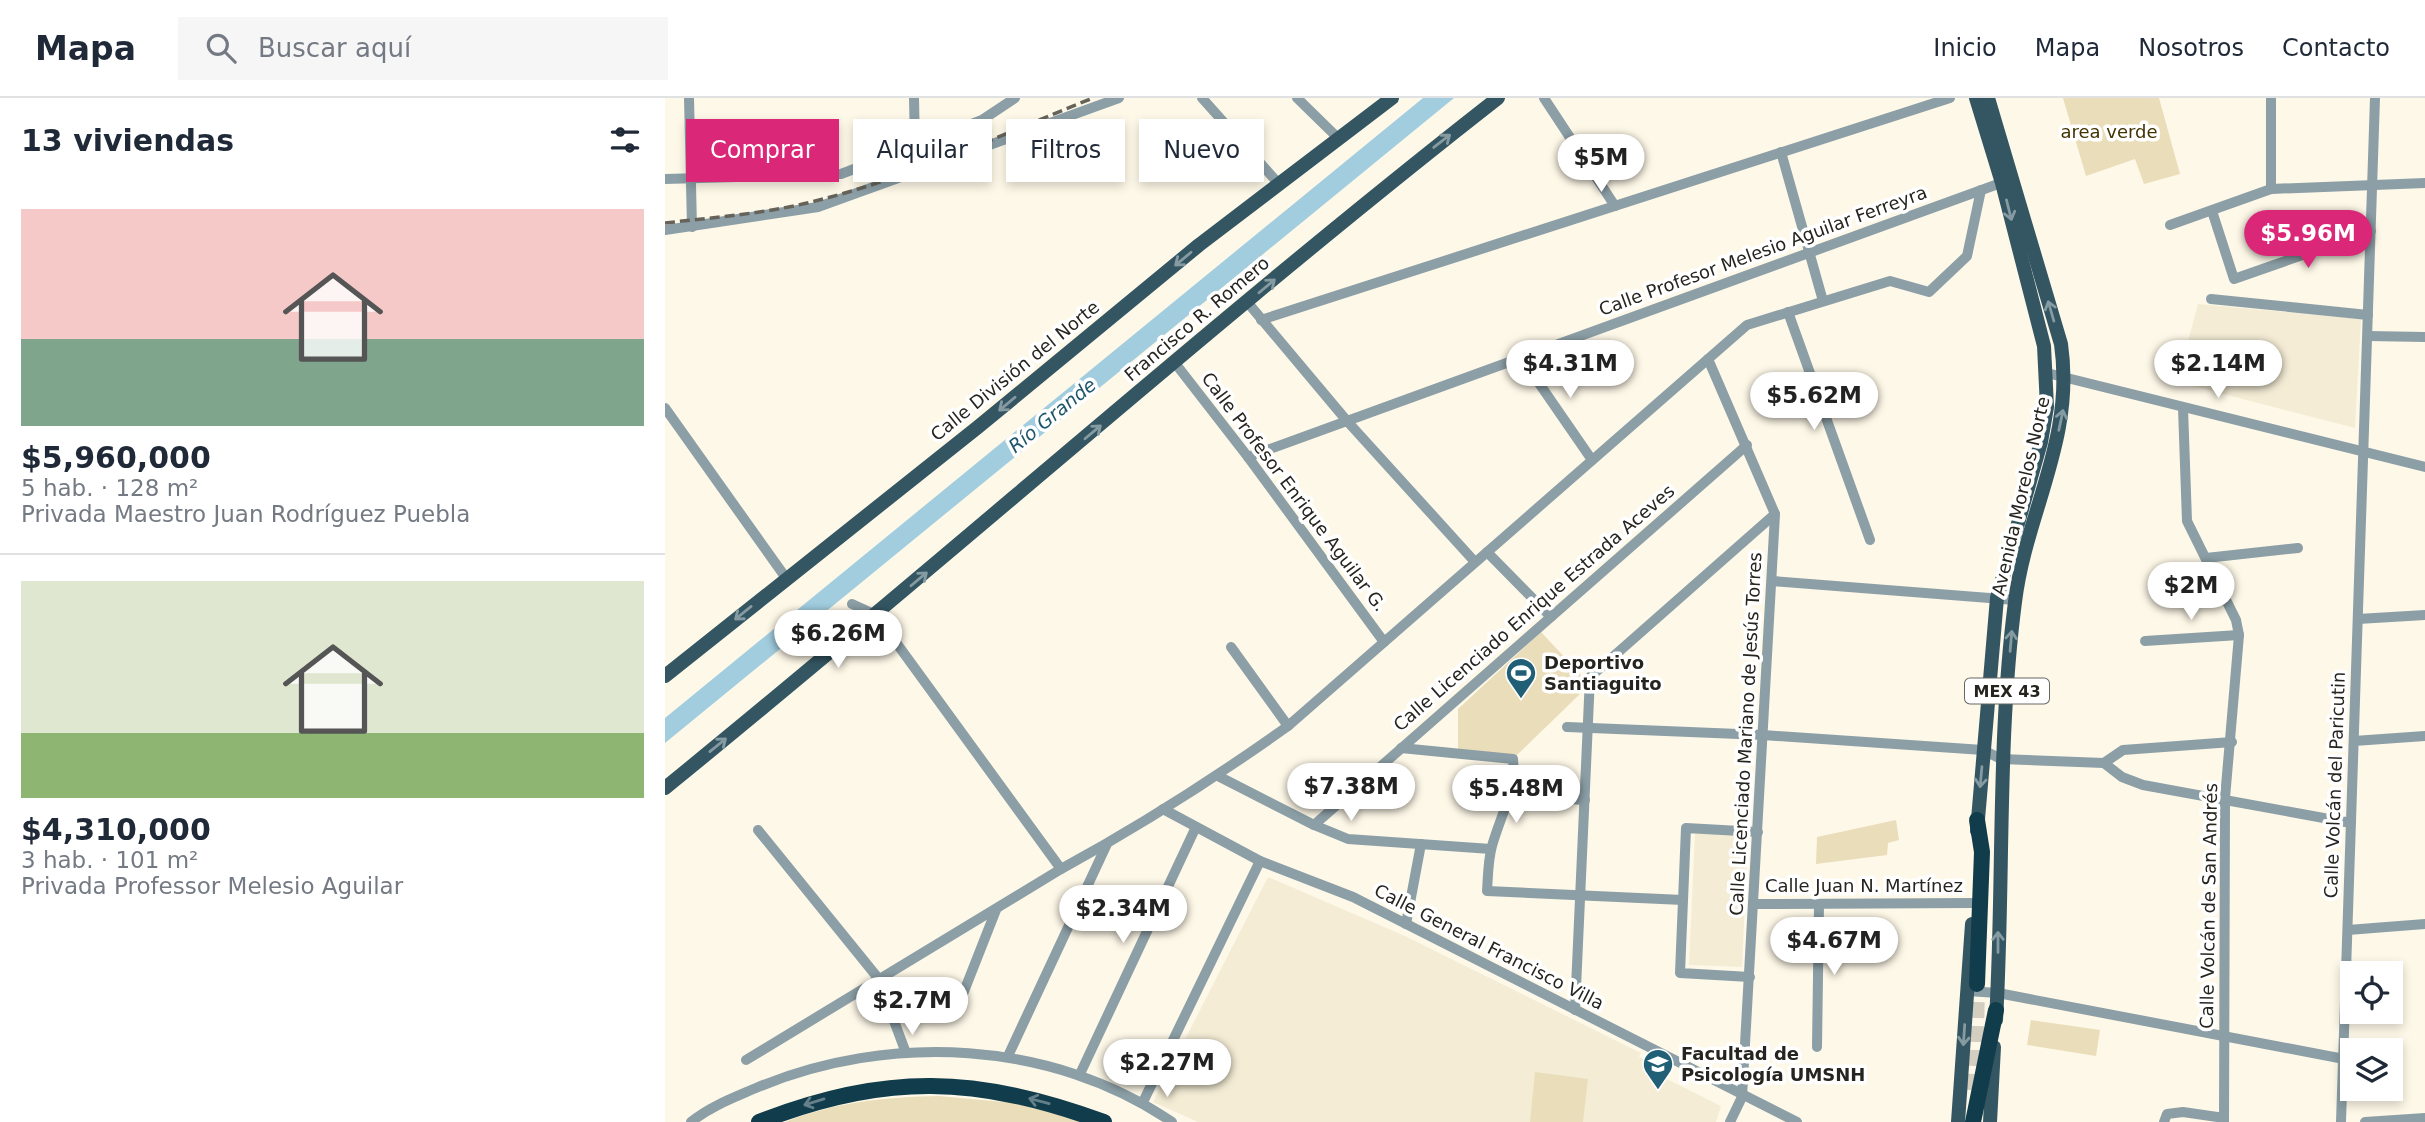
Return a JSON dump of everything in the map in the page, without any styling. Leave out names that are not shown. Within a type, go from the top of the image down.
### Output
[{"type":"highway","name":"MEX 43","points":[[1972,988],[1982,852],[1977,820]]},
{"type":"highway","name":"MEX 43","points":[[1973,1122],[1996,1010]]},
{"type":"highway","points":[[759,1122],[811,1102],[843,1094],[917,1086],[1007,1093],[1104,1122]]},
{"type":"main road","name":"Calle División del Norte","points":[[665,676],[978,428],[1199,245],[1392,98]]},
{"type":"main road","name":"Francisco R. Romero","points":[[665,788],[876,615],[1393,180],[1498,98]]},
{"type":"main road","name":"Avenida Morelos Norte","points":[[1976,98],[2008,180],[2061,344],[2066,377],[2064,412],[2056,447],[2015,600],[2001,759],[1998,993],[1990,1122]]},
{"type":"main road","name":"Avenida Morelos Norte","points":[[1958,1122],[1972,988],[1977,820],[1997,598],[2041,442],[2047,407],[2047,373],[2043,346],[1988,98]]},
{"type":"street","points":[[689,98],[690,119]]},
{"type":"street","points":[[914,98],[914,119]]},
{"type":"street","points":[[984,119],[1015,98]]},
{"type":"street","points":[[665,230],[818,207],[849,198],[1119,98]]},
{"type":"street","points":[[1202,98],[1279,184]]},
{"type":"street","points":[[1297,98],[1339,139]]},
{"type":"street","points":[[1544,98],[1615,206]]},
{"type":"street","points":[[1261,320],[1950,98]]},
{"type":"street","points":[[2270,98],[2271,189]]},
{"type":"street","name":"Calle Volcán del Paricutin","points":[[2345,1038],[2375,98]]},
{"type":"street","points":[[1781,152],[1823,301]]},
{"type":"street","points":[[665,179],[686,178]]},
{"type":"street","name":"Calle Profesor Melesio Aguilar Ferreyra","points":[[1248,457],[2008,180]]},
{"type":"street","points":[[691,182],[692,227]]},
{"type":"street","points":[[2170,225],[2271,189],[2425,183]]},
{"type":"street","points":[[746,1060],[1218,776],[1288,726],[1747,325],[1890,281],[1929,292],[1967,256],[1981,190]]},
{"type":"street","points":[[2212,211],[2234,279],[2371,231]]},
{"type":"street","points":[[2211,299],[2368,315]]},
{"type":"street","points":[[1248,303],[1347,421],[1475,562]]},
{"type":"street","points":[[1788,312],[1871,540]]},
{"type":"street","points":[[2368,336],[2425,337]]},
{"type":"street","points":[[1521,357],[1592,460]]},
{"type":"street","name":"Calle Licenciado Mariano de Jesús Torres","points":[[1708,359],[1775,514],[1751,977],[1742,1097],[1730,1122]]},
{"type":"street","name":"Calle Profesor Enrique Aguilar G.","points":[[1175,363],[1384,642]]},
{"type":"street","points":[[2047,373],[2425,467]]},
{"type":"street","points":[[665,408],[786,578]]},
{"type":"street","name":"Calle Volcán de San Andrés","points":[[2183,408],[2187,521],[2236,620],[2239,635],[2232,742],[2225,798],[2224,1120]]},
{"type":"street","name":"Calle Licenciado Enrique Estrada Aceves","points":[[1314,825],[1747,445]]},
{"type":"street","points":[[1575,1010],[1590,677],[1775,514]]},
{"type":"street","points":[[2206,558],[2298,548]]},
{"type":"street","points":[[1487,551],[1551,617]]},
{"type":"street","points":[[1772,581],[2015,600]]},
{"type":"street","points":[[852,604],[876,615],[1061,869]]},
{"type":"street","points":[[2358,619],[2425,615]]},
{"type":"street","points":[[2145,641],[2239,635]]},
{"type":"street","points":[[1231,647],[1288,726]]},
{"type":"street","points":[[1567,727],[1763,735],[1983,750],[2001,759],[2104,763],[2122,777],[2143,785],[2351,823]]},
{"type":"street","points":[[2354,741],[2425,736]]},
{"type":"street","points":[[2104,763],[2123,750],[2232,742]]},
{"type":"street","points":[[1401,748],[1513,759],[1514,774],[1509,796],[1491,849],[1487,891],[1683,900]]},
{"type":"street","points":[[1218,776],[1314,825],[1348,839],[1491,849]]},
{"type":"street","points":[[1509,796],[1584,800]]},
{"type":"street","name":"Calle General Francisco Villa","points":[[1163,809],[1195,829],[1260,860],[1353,897],[1742,1097],[1797,1122]]},
{"type":"street","points":[[1751,977],[1679,974],[1686,828],[1758,832]]},
{"type":"street","points":[[1080,1074],[1195,829]]},
{"type":"street","points":[[758,830],[879,978],[906,1053]]},
{"type":"street","points":[[1008,1056],[1107,844]]},
{"type":"street","points":[[1406,924],[1421,845]]},
{"type":"street","points":[[1143,1102],[1260,860]]},
{"type":"street","name":"Calle Juan N. Martínez","points":[[1754,904],[1973,903]]},
{"type":"street","points":[[1818,1047],[1819,905]]},
{"type":"street","points":[[961,999],[996,910]]},
{"type":"street","points":[[2348,930],[2425,924]]},
{"type":"street","points":[[1972,988],[2340,1058]]},
{"type":"street","points":[[691,1122],[707,1109],[788,1075],[817,1066],[906,1053],[1008,1056],[1080,1074],[1143,1102],[1172,1122]]},
{"type":"street","name":"Calle Volcán del Paricutin","points":[[2341,1122],[2342,1101]]},
{"type":"street","points":[[2164,1122],[2167,1114],[2183,1112],[2224,1120]]},
{"type":"street","points":[[2365,1122],[2425,1118]]},
{"type":"shaded area","points":[[2198,304],[2361,319],[2355,428],[2177,382]]},
{"type":"shaded area","points":[[1695,833],[1748,836],[1742,967],[1689,965]]},
{"type":"shaded area","points":[[1268,877],[1405,936],[1641,1053],[1639,1057],[1652,1063],[1649,1070],[1721,1106],[1716,1122],[1198,1122],[1153,1102]]},
{"type":"green space","name":"area verde","points":[[2063,98],[2159,98],[2180,174],[2144,184],[2135,159],[2086,176]]},
{"type":"green space","name":"Deportivo Santiaguito","points":[[1541,632],[1583,677],[1583,691],[1517,755],[1458,751],[1458,709]]},
{"type":"green space","points":[[1896,820],[1899,840],[1888,843],[1887,855],[1816,864],[1817,837]]},
{"type":"green space","points":[[2031,1020],[2100,1030],[2096,1056],[2027,1045]]},
{"type":"green space","points":[[1535,1072],[1588,1079],[1583,1122],[1530,1122]]},
{"type":"green space","points":[[939,1096],[1015,1103],[1086,1122],[785,1122],[861,1102]]},
{"type":"water","name":"Río Grande","points":[[1423,98],[1454,98],[665,743],[665,718]]},
{"type":"tunnel","points":[[1975,1090],[1977,984]]},
{"type":"railway","points":[[665,223],[784,208],[858,189],[960,153],[1093,98]]},
{"type":"place","name":"Deportivo Santiaguito","points":[[1521,700]]},
{"type":"place","name":"Facultad de Psicología UMSNH","points":[[1658,1091]]}]
